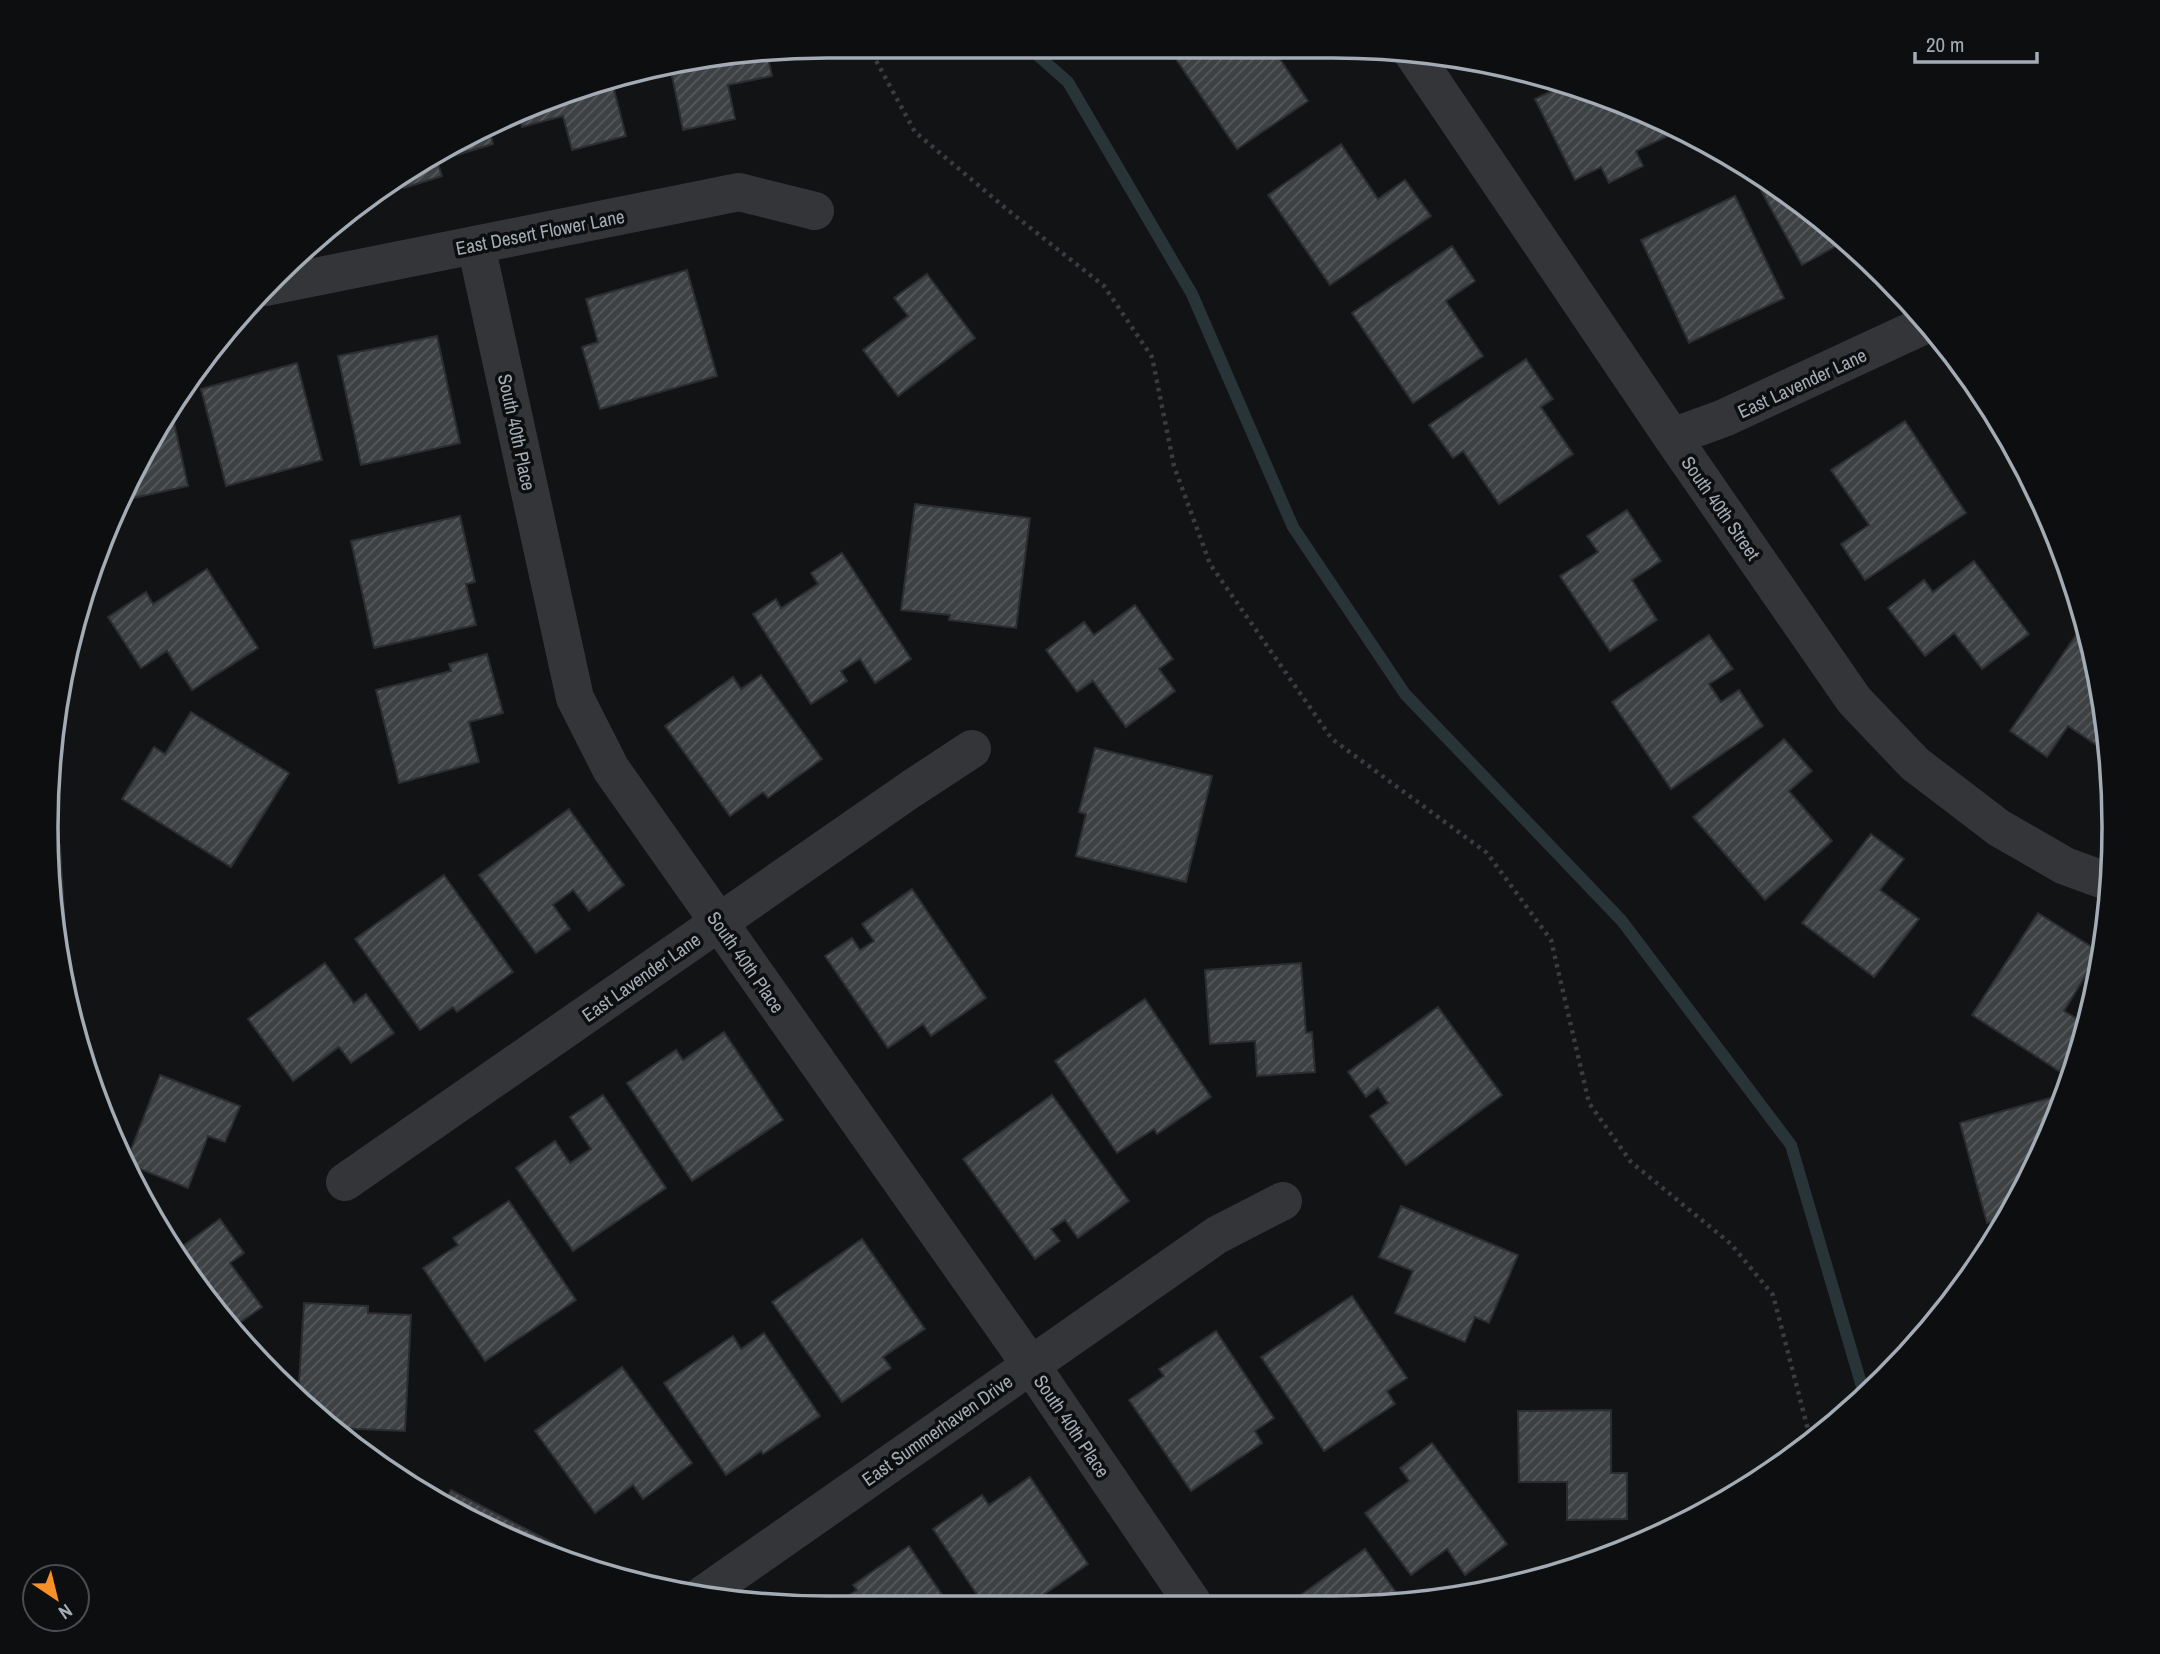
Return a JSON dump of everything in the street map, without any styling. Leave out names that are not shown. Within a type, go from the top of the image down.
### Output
[{"type":"street","name":"South 40th Street","points":[[1419,63],[1672,437],[1854,700],[1915,764],[1999,828],[2065,866],[2101,879]]},
{"type":"street","name":"East Desert Flower Lane","points":[[283,284],[739,192],[815,211]]},
{"type":"street","name":"South 40th Place","points":[[476,245],[575,698],[611,769],[1030,1364],[1188,1596]]},
{"type":"street","name":"East Lavender Lane","points":[[1672,437],[1724,418],[1918,328]]},
{"type":"street","name":"East Lavender Lane","points":[[345,1182],[972,749]]},
{"type":"street","name":"East Summerhaven Drive","points":[[713,1587],[1217,1235],[1283,1201]]},
{"type":"path","points":[[875,58],[915,132],[1104,286],[1146,347],[1152,357],[1174,466],[1210,564],[1332,739],[1487,853],[1551,940],[1589,1102],[1631,1162],[1731,1244],[1773,1296],[1808,1431]]},
{"type":"building","points":[[1279,58],[1308,101],[1237,149],[1176,59]]},
{"type":"building","points":[[768,60],[772,76],[728,85],[735,119],[683,130],[672,74]]},
{"type":"building","points":[[614,88],[626,136],[572,150],[563,116],[522,127],[521,122],[533,116]]},
{"type":"building","points":[[1553,90],[1627,116],[1669,135],[1636,151],[1643,166],[1609,183],[1601,167],[1575,180],[1535,99]]},
{"type":"building","points":[[491,135],[493,144],[449,157]]},
{"type":"building","points":[[1341,144],[1378,199],[1405,180],[1431,216],[1330,285],[1268,195]]},
{"type":"building","points":[[438,164],[442,176],[404,188],[403,185]]},
{"type":"building","points":[[1759,187],[1801,217],[1836,246],[1802,265]]},
{"type":"building","points":[[1735,196],[1784,298],[1689,343],[1641,240]]},
{"type":"building","points":[[1452,246],[1475,281],[1446,301],[1483,356],[1413,403],[1352,313]]},
{"type":"building","points":[[687,270],[717,376],[600,409],[582,347],[598,342],[586,299]]},
{"type":"building","points":[[927,274],[975,338],[898,396],[863,350],[908,316],[894,298]]},
{"type":"building","points":[[437,336],[460,443],[361,465],[338,356]]},
{"type":"building","points":[[1526,359],[1553,399],[1541,407],[1573,454],[1499,504],[1463,451],[1453,458],[1429,425]]},
{"type":"building","points":[[297,363],[322,460],[226,486],[201,389]]},
{"type":"building","points":[[174,421],[188,486],[132,498]]},
{"type":"building","points":[[1905,421],[1966,513],[1865,580],[1841,544],[1869,525],[1831,470]]},
{"type":"building","points":[[915,504],[1030,518],[1016,628],[949,620],[950,615],[901,610]]},
{"type":"building","points":[[1627,510],[1661,561],[1632,580],[1657,620],[1610,651],[1560,576],[1598,552],[1587,536]]},
{"type":"building","points":[[460,516],[475,582],[466,584],[476,625],[374,648],[351,541]]},
{"type":"building","points":[[842,553],[911,659],[875,683],[860,659],[841,671],[847,681],[811,704],[753,614],[776,599],[781,608],[818,584],[811,573]]},
{"type":"building","points":[[1974,561],[2029,634],[1982,669],[1954,633],[1925,656],[1888,608],[1924,580],[1933,592]]},
{"type":"building","points":[[207,569],[258,648],[192,690],[167,651],[141,668],[108,617],[146,592],[153,604]]},
{"type":"building","points":[[1135,605],[1173,659],[1159,669],[1175,691],[1126,727],[1093,681],[1077,692],[1046,650],[1084,622],[1094,635]]},
{"type":"building","points":[[2077,633],[2098,746],[2068,726],[2047,757],[2010,731]]},
{"type":"building","points":[[1709,635],[1733,669],[1709,684],[1721,702],[1739,690],[1763,726],[1671,789],[1612,702]]},
{"type":"building","points":[[487,654],[503,713],[469,722],[479,762],[399,783],[376,690],[451,671],[449,664]]},
{"type":"building","points":[[761,675],[822,759],[768,798],[763,792],[730,816],[665,726],[733,677],[741,689]]},
{"type":"building","points":[[191,712],[289,773],[231,867],[122,799],[154,747],[165,754]]},
{"type":"building","points":[[1784,739],[1812,771],[1789,791],[1832,841],[1765,900],[1693,817]]},
{"type":"building","points":[[1095,748],[1212,776],[1186,882],[1076,856],[1086,814],[1079,812]]},
{"type":"building","points":[[569,809],[624,885],[589,911],[573,890],[553,905],[570,929],[536,953],[479,875]]},
{"type":"building","points":[[1871,834],[1904,859],[1880,890],[1919,919],[1874,977],[1802,923]]},
{"type":"building","points":[[60,845],[65,935],[59,877]]},
{"type":"building","points":[[444,875],[513,972],[457,1012],[453,1007],[420,1030],[355,939]]},
{"type":"building","points":[[912,889],[986,998],[931,1036],[923,1024],[888,1048],[825,956],[852,938],[860,950],[874,941],[862,924]]},
{"type":"building","points":[[2038,913],[2092,947],[2088,972],[2064,1011],[2078,1019],[2065,1062],[2059,1071],[1972,1015]]},
{"type":"building","points":[[325,963],[354,1003],[366,994],[394,1033],[351,1063],[339,1047],[293,1081],[248,1019]]},
{"type":"building","points":[[1301,963],[1306,1033],[1312,1032],[1315,1072],[1257,1076],[1255,1041],[1210,1044],[1205,970]]},
{"type":"building","points":[[1145,999],[1211,1097],[1157,1134],[1154,1129],[1117,1153],[1055,1061]]},
{"type":"building","points":[[1438,1007],[1502,1095],[1406,1165],[1370,1116],[1388,1103],[1378,1088],[1366,1097],[1348,1072]]},
{"type":"building","points":[[724,1032],[783,1120],[692,1181],[627,1083],[676,1050],[683,1060]]},
{"type":"building","points":[[160,1075],[240,1106],[225,1142],[208,1136],[188,1188],[138,1168],[130,1152]]},
{"type":"building","points":[[603,1095],[666,1188],[573,1251],[516,1168],[555,1141],[570,1163],[591,1149],[570,1117]]},
{"type":"building","points":[[1052,1095],[1129,1201],[1078,1238],[1065,1220],[1051,1229],[1060,1241],[1035,1259],[963,1159]]},
{"type":"building","points":[[2053,1097],[2023,1167],[1993,1221],[1987,1223],[1960,1123]]},
{"type":"building","points":[[509,1201],[576,1300],[485,1361],[423,1268],[458,1245],[453,1238]]},
{"type":"building","points":[[1401,1206],[1518,1255],[1489,1323],[1475,1317],[1465,1342],[1395,1313],[1413,1271],[1379,1257]]},
{"type":"building","points":[[220,1219],[244,1253],[230,1263],[262,1307],[240,1323],[182,1246]]},
{"type":"building","points":[[862,1239],[925,1329],[883,1357],[891,1368],[842,1402],[772,1302]]},
{"type":"building","points":[[1352,1296],[1407,1378],[1387,1391],[1395,1404],[1324,1451],[1261,1357]]},
{"type":"building","points":[[304,1303],[368,1306],[368,1313],[411,1315],[405,1431],[349,1429],[299,1386]]},
{"type":"building","points":[[1216,1331],[1274,1418],[1255,1431],[1262,1443],[1191,1491],[1129,1400],[1164,1376],[1159,1369]]},
{"type":"building","points":[[764,1333],[820,1416],[726,1475],[664,1383],[733,1336],[741,1349]]},
{"type":"building","points":[[622,1367],[692,1463],[643,1499],[633,1485],[595,1513],[535,1431]]},
{"type":"building","points":[[1611,1410],[1611,1473],[1627,1473],[1627,1519],[1567,1520],[1567,1482],[1519,1482],[1518,1411]]},
{"type":"building","points":[[1432,1443],[1507,1544],[1465,1575],[1447,1549],[1411,1575],[1365,1513],[1409,1481],[1400,1468]]},
{"type":"building","points":[[1030,1477],[1088,1564],[1042,1596],[978,1596],[933,1529],[982,1495],[989,1505]]},
{"type":"building","points":[[451,1490],[555,1544],[533,1538],[448,1496]]},
{"type":"building","points":[[909,1546],[943,1596],[848,1596],[857,1590],[853,1585]]},
{"type":"building","points":[[1365,1549],[1397,1594],[1383,1595],[1299,1596]]},
{"type":"waterway","points":[[1041,58],[1068,82],[1192,294],[1293,527],[1405,694],[1622,921],[1791,1145],[1862,1385]]}]
